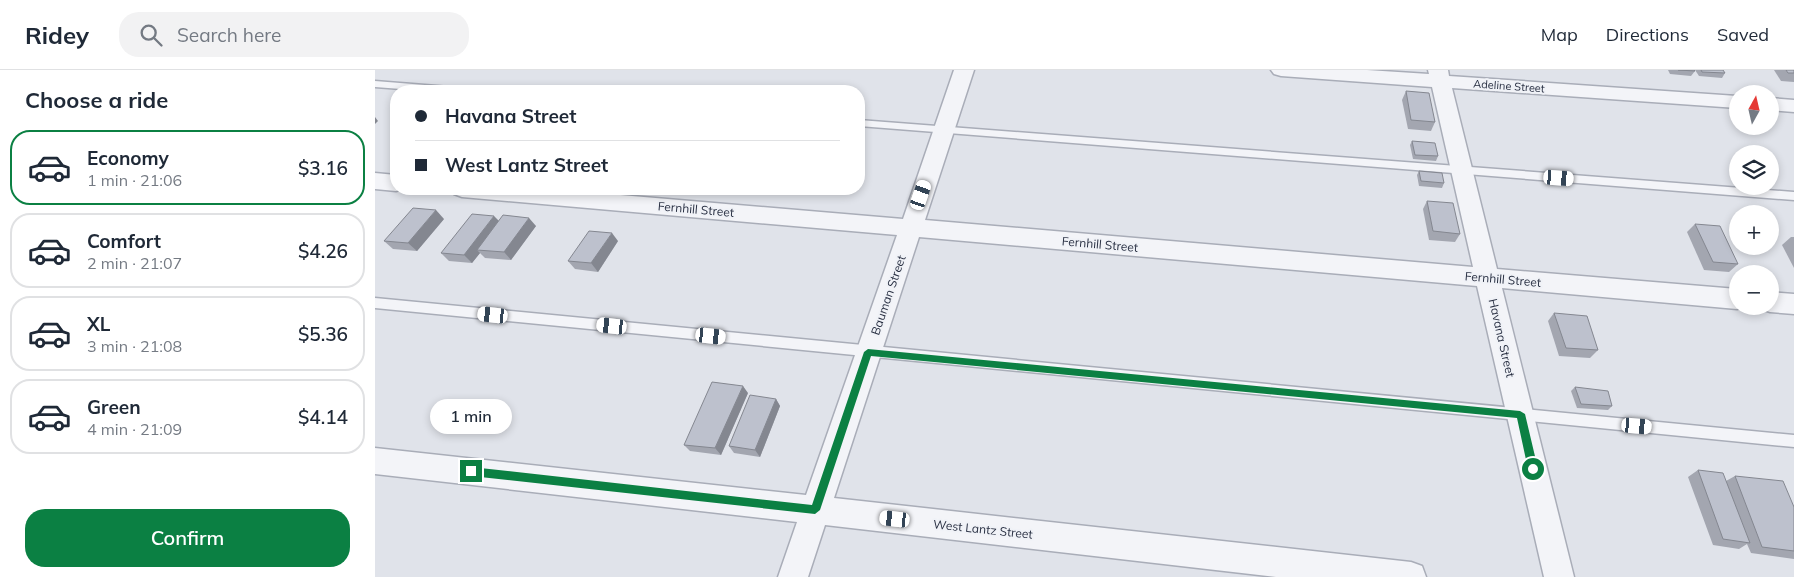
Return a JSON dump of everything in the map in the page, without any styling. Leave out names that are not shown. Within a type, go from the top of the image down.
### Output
[{"type":"street","name":"Bauman Street","points":[[793,577],[964,70]]},
{"type":"street","name":"Adeline Street","points":[[1281,70],[1439,76],[1729,101]]},
{"type":"street","name":"Havana Street","points":[[1439,76],[1559,577]]},
{"type":"street","points":[[1779,105],[1794,106]]},
{"type":"street","points":[[375,181],[390,182]]},
{"type":"street","name":"Fernhill Street","points":[[533,195],[1729,298]]},
{"type":"street","points":[[1779,303],[1794,304]]},
{"type":"street","name":"West Lantz Street","points":[[375,461],[1411,577]]},
{"type":"lane","points":[[375,84],[390,85]]},
{"type":"lane","points":[[865,123],[1794,196]]},
{"type":"lane","points":[[375,303],[1794,441]]},
{"type":"building","points":[[1701,70],[1723,70],[1725,73],[1702,72]]},
{"type":"building","points":[[1786,70],[1794,70],[1794,73],[1788,73]]},
{"type":"building","points":[[1406,91],[1429,93],[1435,122],[1411,120]]},
{"type":"building","points":[[1412,141],[1435,143],[1438,156],[1415,155]]},
{"type":"building","points":[[1419,171],[1442,173],[1444,183],[1421,181]]},
{"type":"building","points":[[1427,201],[1453,203],[1460,234],[1433,231]]},
{"type":"building","points":[[413,208],[436,210],[408,243],[384,241]]},
{"type":"building","points":[[472,214],[494,216],[464,255],[441,253]]},
{"type":"building","points":[[503,215],[529,218],[504,252],[477,250]]},
{"type":"building","points":[[1695,224],[1720,226],[1729,245],[1729,255],[1734,255],[1738,264],[1713,262]]},
{"type":"building","points":[[589,231],[612,233],[591,263],[568,261]]},
{"type":"building","points":[[1554,313],[1587,316],[1598,350],[1566,348]]},
{"type":"building","points":[[712,382],[743,386],[715,448],[684,445]]},
{"type":"building","points":[[1575,387],[1608,391],[1612,406],[1581,404]]},
{"type":"building","points":[[750,395],[776,399],[755,450],[729,446]]},
{"type":"building","points":[[1698,470],[1723,473],[1750,543],[1723,539]]},
{"type":"building","points":[[1735,476],[1783,481],[1794,507],[1794,551],[1762,547]]},
{"type":"route","points":[[471,471],[815,510],[868,352],[1520,414],[1533,469]]}]
